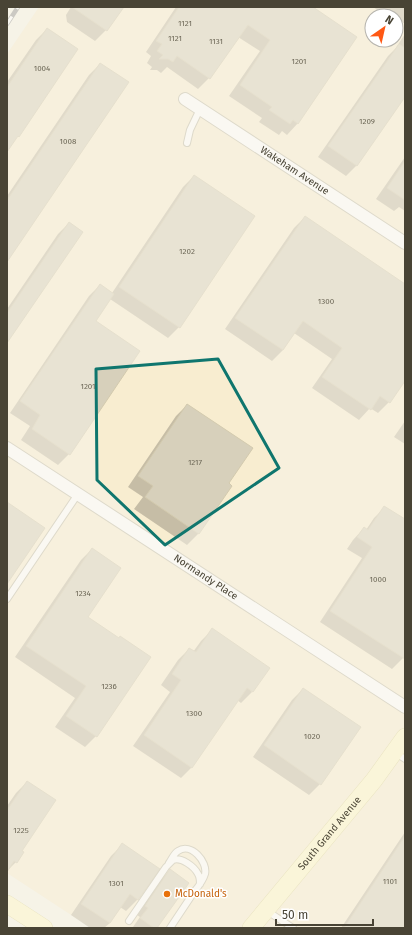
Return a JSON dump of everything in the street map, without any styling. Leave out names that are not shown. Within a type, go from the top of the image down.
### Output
[{"type":"main road","name":"South Grand Avenue","points":[[251,928],[374,780],[400,756],[405,737]]},
{"type":"main road","points":[[8,908],[44,928]]},
{"type":"street","name":"Wakeham Avenue","points":[[185,99],[405,243]]},
{"type":"street","name":"Normandy Place","points":[[7,448],[405,707]]},
{"type":"lane","points":[[186,144],[190,130],[200,109]]},
{"type":"lane","points":[[7,599],[78,494]]},
{"type":"lane","points":[[129,921],[179,850],[186,848],[200,857],[206,870],[205,875],[170,928]]},
{"type":"lane","points":[[169,863],[176,859],[191,866],[198,873],[200,884]]},
{"type":"lane","points":[[265,910],[293,928]]},
{"type":"highlighted area","points":[[218,359],[279,468],[165,545],[97,480],[96,369]]},
{"type":"shaded area","points":[[39,7],[405,7],[405,928],[91,928],[7,873],[7,54]]},
{"type":"building","points":[[72,7],[124,7],[107,31]]},
{"type":"building","points":[[179,7],[313,7],[357,37],[298,124],[293,120],[290,124],[269,110],[272,107],[240,85],[270,40],[248,25],[210,79],[177,56],[173,62],[168,59],[159,59],[163,55],[157,51],[162,44],[156,41]]},
{"type":"building","points":[[47,28],[78,49],[19,137],[18,136],[7,152],[7,87]]},
{"type":"building","points":[[396,48],[405,48],[405,97],[357,166],[328,146]]},
{"type":"building","points":[[100,63],[129,82],[7,262],[7,200]]},
{"type":"building","points":[[405,161],[405,200],[387,188]]},
{"type":"building","points":[[194,175],[255,216],[180,328],[119,287]]},
{"type":"building","points":[[305,216],[405,284],[405,381],[390,403],[380,396],[371,410],[322,377],[342,348],[303,321],[283,350],[235,318]]},
{"type":"building","points":[[69,222],[83,232],[7,343],[7,313]]},
{"type":"building","points":[[100,284],[114,294],[96,321],[140,351],[70,455],[32,429],[40,415],[20,401]]},
{"type":"building","points":[[187,404],[253,448],[229,483],[232,486],[199,534],[145,497],[153,486],[138,476]]},
{"type":"building","points":[[7,502],[45,528],[7,584]]},
{"type":"building","points":[[384,506],[405,519],[405,659],[330,611],[372,547],[357,537],[364,527],[368,530]]},
{"type":"building","points":[[92,548],[121,568],[88,617],[151,657],[97,737],[66,716],[86,686],[26,646]]},
{"type":"building","points":[[212,628],[270,668],[253,692],[247,688],[192,768],[144,735],[181,680],[172,674],[189,648],[196,652]]},
{"type":"building","points":[[303,688],[361,727],[321,785],[264,745]]},
{"type":"building","points":[[27,781],[56,800],[22,851],[24,852],[17,863],[14,861],[7,872],[7,810]]},
{"type":"building","points":[[405,836],[405,928],[344,928]]},
{"type":"building","points":[[122,843],[160,869],[138,900],[130,894],[110,923],[81,904]]},
{"type":"building","name":"McDonald's","points":[[170,869],[189,883],[157,928],[154,928],[140,918],[148,908],[145,906]]},
{"type":"railway","points":[[7,24],[18,7]]},
{"type":"place","name":"McDonald's","points":[[167,894]]}]
